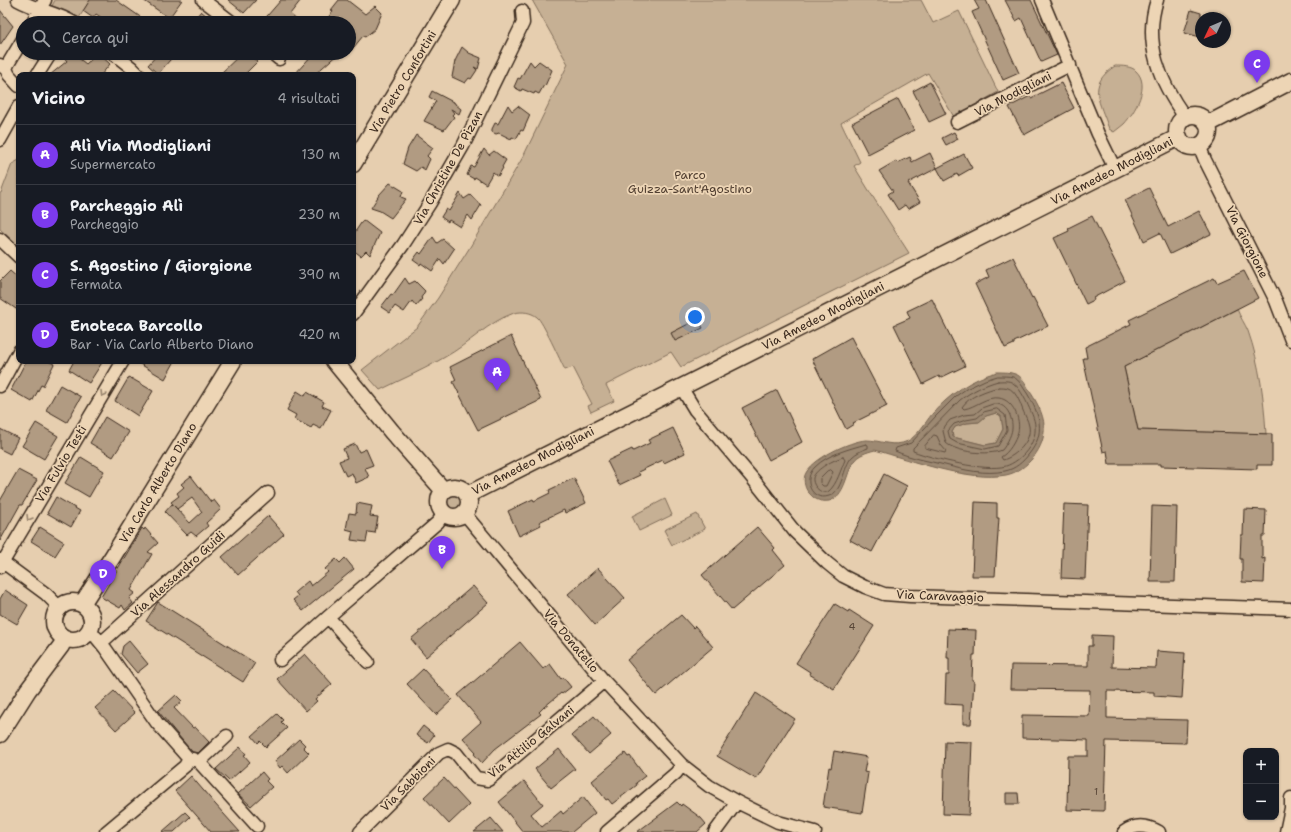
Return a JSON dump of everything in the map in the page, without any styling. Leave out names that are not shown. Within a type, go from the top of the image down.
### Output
[{"type":"street","points":[[18,0],[42,4],[62,16]]},
{"type":"street","points":[[203,0],[224,16]]},
{"type":"street","name":"Via Pietro Confortini","points":[[356,159],[452,0]]},
{"type":"street","points":[[1042,0],[1098,134],[1115,169]]},
{"type":"street","points":[[1157,0],[1153,11],[1151,32],[1152,46],[1159,70],[1176,105],[1185,117],[1197,115],[1204,119],[1208,124],[1208,138],[1200,145]]},
{"type":"street","points":[[36,16],[42,4]]},
{"type":"street","name":"Via Christine De Pizan","points":[[356,310],[403,245],[430,203],[463,146],[520,30],[523,22],[522,11]]},
{"type":"street","points":[[16,51],[8,64],[3,67],[16,83]]},
{"type":"street","points":[[39,72],[47,60]]},
{"type":"street","points":[[122,60],[136,72]]},
{"type":"street","name":"Via Modigliani","points":[[957,122],[1070,65]]},
{"type":"street","points":[[1208,124],[1291,81]]},
{"type":"street","points":[[0,140],[16,111]]},
{"type":"street","name":"Via Amedeo Modigliani","points":[[1185,117],[1178,125],[1177,131],[1179,137],[1182,142],[1192,147],[1200,145]]},
{"type":"street","name":"Via Amedeo Modigliani","points":[[467,495],[1179,137]]},
{"type":"street","name":"Via Giorgione","points":[[1200,145],[1205,160],[1276,301],[1291,340]]},
{"type":"street","points":[[0,239],[16,254]]},
{"type":"street","points":[[0,386],[16,357]]},
{"type":"street","name":"Via Fulvio Testi","points":[[1,563],[121,364]]},
{"type":"street","name":"Via Carlo Alberto Diano","points":[[82,604],[231,364]]},
{"type":"street","points":[[336,364],[392,432],[444,491]]},
{"type":"street","name":"Via Caravaggio","points":[[681,387],[695,410],[795,532],[827,563],[843,576],[865,587],[884,594],[1291,609]]},
{"type":"street","points":[[452,487],[461,489],[467,495],[468,505],[464,513],[456,517],[452,517],[444,513],[439,505],[441,495],[444,491],[452,487]]},
{"type":"street","name":"Via Alessandro Guidi","points":[[101,643],[268,493]]},
{"type":"street","points":[[280,660],[438,522],[444,513]]},
{"type":"street","name":"Via Donatello","points":[[464,513],[604,681],[682,765],[709,786],[737,802],[778,822],[815,832]]},
{"type":"street","points":[[1,563],[46,594],[59,607]]},
{"type":"street","points":[[70,602],[82,604],[90,613],[92,619],[88,632],[80,639],[69,640],[64,638],[55,629],[54,624],[54,617],[59,607],[70,602]]},
{"type":"street","points":[[328,617],[368,662]]},
{"type":"street","points":[[88,632],[101,643],[157,723],[257,826]]},
{"type":"street","points":[[0,734],[28,690],[61,646],[64,638]]},
{"type":"street","name":"Via Attilio Galvani","points":[[438,753],[448,749],[456,753],[476,778],[488,780],[604,681]]},
{"type":"street","points":[[106,832],[185,766],[227,736]]},
{"type":"street","name":"Via Sabbioni","points":[[360,832],[438,753]]},
{"type":"street","points":[[607,832],[676,773],[682,765]]},
{"type":"street","points":[[1286,832],[1291,808],[1291,798]]},
{"type":"street","points":[[715,832],[737,802]]},
{"type":"street","points":[[1124,832],[1136,826],[1145,826],[1153,828],[1159,832]]},
{"type":"green space","points":[[55,0],[90,0],[80,16],[75,16],[52,6]]},
{"type":"green space","name":"Parco Guizza-Sant'Agostino","points":[[532,0],[921,0],[933,23],[959,11],[998,92],[954,117],[928,73],[841,123],[860,162],[854,166],[909,253],[681,367],[671,352],[606,385],[614,401],[591,412],[588,406],[592,404],[573,367],[565,370],[547,333],[537,317],[523,312],[514,313],[505,317],[487,327],[454,352],[437,362],[380,390],[362,370],[417,327],[438,298],[523,157],[568,64]]},
{"type":"green space","points":[[1115,66],[1134,69],[1140,77],[1142,91],[1133,113],[1124,124],[1114,132],[1109,129],[1099,102],[1098,87],[1106,73]]},
{"type":"green space","points":[[16,162],[16,244],[0,229],[0,193],[12,164]]},
{"type":"green space","points":[[1237,309],[1248,331],[1256,357],[1263,395],[1266,434],[1138,430],[1124,367]]},
{"type":"green space","points":[[996,413],[1001,416],[1003,429],[996,443],[985,445],[953,437],[952,432],[955,427],[967,423],[979,422],[986,416]]},
{"type":"green space","points":[[451,495],[457,495],[461,499],[461,505],[457,509],[451,509],[447,505],[447,499]]},
{"type":"green space","points":[[665,499],[672,515],[639,531],[632,516]]},
{"type":"green space","points":[[697,514],[705,529],[672,545],[664,530]]},
{"type":"water","points":[[997,372],[1004,372],[1013,373],[1020,376],[1041,412],[1044,421],[1044,434],[1042,442],[1034,457],[1021,469],[1006,475],[991,476],[958,473],[875,450],[863,454],[854,461],[842,490],[834,499],[829,501],[818,500],[814,498],[807,490],[804,483],[804,477],[809,469],[823,457],[841,447],[859,441],[871,440],[897,444],[908,441],[918,432],[932,414],[946,400],[970,383]],"holes":[[[996,413],[1001,416],[1003,429],[996,443],[985,445],[953,437],[952,432],[955,427],[967,423],[979,422],[986,416]]]},
{"type":"building","points":[[90,0],[116,0],[139,16],[99,16],[96,14],[94,16],[90,16],[83,11]]},
{"type":"building","points":[[143,0],[182,0],[170,16],[166,16]]},
{"type":"building","points":[[228,0],[256,0],[244,13]]},
{"type":"building","points":[[281,0],[301,0],[290,14],[292,16],[267,16]]},
{"type":"building","points":[[339,0],[347,0],[365,14],[375,6],[382,13],[375,29],[365,37],[363,36],[356,44],[356,16],[329,16],[333,11],[331,10]]},
{"type":"building","points":[[974,0],[986,0],[1019,73],[1003,80],[972,12],[979,9]]},
{"type":"building","points":[[1005,0],[1031,0],[1057,55],[1041,62],[1021,18],[1016,21]]},
{"type":"building","points":[[0,10],[13,26],[0,45]]},
{"type":"building","points":[[1191,10],[1198,12],[1195,12],[1195,36],[1184,33]]},
{"type":"building","points":[[201,11],[207,16],[197,16]]},
{"type":"building","points":[[462,47],[469,53],[481,58],[478,69],[474,67],[477,70],[471,79],[469,78],[465,83],[452,77],[455,61]]},
{"type":"building","points":[[66,60],[81,60],[86,64],[90,60],[106,60],[110,64],[103,72],[54,72],[67,61]]},
{"type":"building","points":[[153,60],[170,60],[160,72],[156,72],[148,65]]},
{"type":"building","points":[[235,60],[255,60],[257,62],[247,72],[222,72]]},
{"type":"building","points":[[308,60],[331,60],[317,72],[297,72]]},
{"type":"building","points":[[530,61],[534,66],[539,61],[552,70],[545,86],[544,85],[539,94],[535,92],[534,94],[522,89],[521,91],[514,87],[518,78],[520,79]]},
{"type":"building","points":[[930,82],[946,114],[929,122],[913,91]]},
{"type":"building","points":[[1061,83],[1074,108],[1024,135],[1009,107]]},
{"type":"building","points":[[432,91],[455,103],[461,109],[459,114],[451,109],[454,113],[452,115],[454,117],[444,130],[424,121],[436,101],[429,97]]},
{"type":"building","points":[[898,99],[914,130],[868,154],[852,123]]},
{"type":"building","points":[[508,105],[512,111],[518,106],[530,115],[523,131],[521,130],[516,139],[512,137],[511,139],[499,133],[496,134],[492,132],[495,123],[498,124]]},
{"type":"building","points":[[954,132],[958,139],[946,145],[942,138]]},
{"type":"building","points":[[416,135],[433,148],[427,156],[430,159],[425,170],[421,167],[416,171],[403,164],[408,148]]},
{"type":"building","points":[[484,149],[489,155],[494,151],[506,160],[498,176],[493,172],[486,184],[475,177],[474,179],[467,175],[471,166],[474,167]]},
{"type":"building","points":[[930,153],[937,168],[908,183],[920,202],[908,209],[905,205],[898,210],[888,194],[893,191],[879,171],[896,161],[897,163],[910,157],[912,162]]},
{"type":"building","points":[[964,154],[972,168],[958,176],[957,174],[944,181],[937,168]]},
{"type":"building","points":[[390,183],[403,191],[401,197],[406,199],[391,218],[380,211],[371,208],[379,195]]},
{"type":"building","points":[[1149,188],[1168,227],[1199,211],[1211,234],[1170,254],[1160,233],[1144,241],[1125,200]]},
{"type":"building","points":[[460,193],[464,199],[470,195],[481,205],[472,220],[468,215],[460,227],[441,217],[446,209],[449,211]]},
{"type":"building","points":[[1092,216],[1125,281],[1093,298],[1094,300],[1086,304],[1054,238],[1069,231],[1068,228]]},
{"type":"building","points":[[363,220],[380,233],[370,255],[366,251],[361,256],[356,252],[356,230]]},
{"type":"building","points":[[433,237],[437,243],[443,239],[454,249],[444,264],[440,259],[432,271],[421,263],[420,265],[413,260],[419,252],[421,254]]},
{"type":"building","points":[[1013,257],[1032,298],[1033,297],[1048,326],[1014,342],[1014,344],[1005,348],[975,284],[989,277],[986,270]]},
{"type":"building","points":[[10,271],[16,276],[16,309],[0,298],[0,281]]},
{"type":"building","points":[[1244,271],[1258,298],[1124,367],[1138,430],[1272,434],[1272,465],[1257,465],[1257,469],[1161,466],[1161,464],[1109,464],[1107,451],[1103,452],[1083,358],[1087,358],[1085,347],[1131,324],[1129,320],[1214,278],[1217,283]]},
{"type":"building","points":[[405,278],[409,284],[415,281],[425,291],[421,298],[422,299],[416,306],[412,301],[404,312],[395,306],[390,313],[381,307],[391,294],[393,295]]},
{"type":"building","points":[[932,299],[965,366],[923,384],[894,325],[910,318],[907,311]]},
{"type":"building","points":[[698,319],[703,328],[675,341],[671,333]]},
{"type":"building","points":[[511,336],[541,400],[478,430],[453,382],[456,380],[450,367]]},
{"type":"building","points":[[851,337],[887,406],[853,423],[854,424],[846,429],[812,359]]},
{"type":"building","points":[[24,364],[54,364],[43,386],[41,385],[32,402],[11,390]]},
{"type":"building","points":[[72,364],[101,364],[89,383],[69,370]]},
{"type":"building","points":[[140,364],[173,364],[165,379]]},
{"type":"building","points":[[129,377],[153,391],[138,416],[115,401]]},
{"type":"building","points":[[60,385],[81,397],[67,422],[46,410]]},
{"type":"building","points":[[777,390],[802,442],[769,460],[742,408]]},
{"type":"building","points":[[297,391],[305,396],[307,392],[324,402],[322,406],[331,410],[321,429],[313,425],[311,428],[294,419],[296,415],[287,410]]},
{"type":"building","points":[[105,417],[129,432],[113,457],[90,443]]},
{"type":"building","points":[[36,423],[58,436],[44,459],[22,446]]},
{"type":"building","points":[[673,428],[685,453],[664,463],[663,460],[638,472],[640,475],[619,485],[607,461],[632,449],[633,451],[650,443],[648,440]]},
{"type":"building","points":[[0,429],[18,438],[10,454],[0,449]]},
{"type":"building","points":[[355,444],[359,452],[366,449],[373,465],[365,468],[369,477],[356,483],[352,473],[346,476],[339,461],[347,458],[343,449]]},
{"type":"building","points":[[81,457],[104,471],[89,497],[65,483]]},
{"type":"building","points":[[18,470],[37,480],[22,505],[20,505],[0,541],[0,501]]},
{"type":"building","points":[[884,474],[907,486],[872,552],[850,540]]},
{"type":"building","points":[[191,476],[211,502],[214,500],[221,509],[206,523],[208,526],[196,536],[191,532],[187,535],[165,512],[172,504],[177,509],[171,502],[179,496],[177,493],[184,487],[181,484]],"holes":[[[192,498],[202,512],[190,523],[177,509]]]},
{"type":"building","points":[[574,478],[586,503],[565,513],[564,510],[539,522],[541,525],[519,536],[508,511],[550,493],[549,490]]},
{"type":"building","points":[[56,497],[80,511],[71,527],[47,513]]},
{"type":"building","points":[[975,502],[997,503],[997,518],[999,518],[995,576],[972,576]]},
{"type":"building","points":[[357,503],[372,506],[370,516],[378,517],[375,533],[368,532],[366,542],[351,540],[353,531],[346,529],[349,513],[356,514]]},
{"type":"building","points":[[1064,504],[1088,505],[1085,579],[1061,578]]},
{"type":"building","points":[[1152,506],[1177,507],[1175,582],[1150,582]]},
{"type":"building","points":[[1244,509],[1266,510],[1265,536],[1262,536],[1262,559],[1265,558],[1264,583],[1242,582],[1242,559],[1240,559]]},
{"type":"building","points":[[268,516],[284,534],[238,575],[222,557]]},
{"type":"building","points":[[40,527],[64,542],[55,556],[31,541]]},
{"type":"building","points":[[757,527],[775,548],[773,550],[785,565],[732,610],[702,575]]},
{"type":"building","points":[[142,528],[144,530],[145,528],[158,543],[148,552],[152,554],[131,590],[135,593],[129,598],[133,603],[125,610],[122,605],[120,608],[101,597]]},
{"type":"building","points":[[345,558],[354,569],[303,611],[293,600],[298,596],[295,592],[308,581],[311,586],[315,583],[328,572],[325,569],[336,559],[340,563]]},
{"type":"building","points":[[598,568],[625,598],[595,625],[568,594]]},
{"type":"building","points":[[473,586],[488,603],[426,657],[411,639]]},
{"type":"building","points":[[5,590],[28,605],[17,624],[0,614],[0,599]]},
{"type":"building","points":[[158,602],[255,663],[243,682],[146,621]]},
{"type":"building","points":[[835,604],[848,612],[849,610],[874,626],[834,689],[809,674],[810,672],[796,663]]},
{"type":"building","points":[[681,615],[693,628],[695,626],[713,647],[656,695],[627,660]]},
{"type":"building","points":[[948,629],[976,630],[975,655],[973,655],[972,680],[974,681],[971,724],[963,724],[963,705],[945,704],[946,675],[949,675],[949,658],[947,658]]},
{"type":"building","points":[[1092,635],[1113,636],[1112,667],[1156,668],[1157,651],[1185,653],[1182,698],[1154,696],[1154,692],[1107,691],[1107,718],[1187,720],[1186,743],[1106,741],[1104,811],[1067,810],[1068,756],[1088,756],[1088,740],[1022,738],[1022,715],[1089,716],[1090,690],[1010,689],[1011,665],[1088,666],[1088,646],[1092,646]]},
{"type":"building","points":[[129,641],[148,664],[137,673],[121,654],[123,646]]},
{"type":"building","points":[[520,642],[543,669],[550,664],[561,679],[563,677],[571,687],[544,707],[539,712],[541,714],[495,749],[482,763],[474,754],[476,752],[463,738],[481,722],[458,695]]},
{"type":"building","points":[[305,654],[332,684],[315,699],[317,701],[306,711],[277,679]]},
{"type":"building","points":[[423,669],[452,700],[436,715],[407,684]]},
{"type":"building","points":[[114,691],[135,713],[116,730],[95,708]]},
{"type":"building","points":[[756,693],[795,719],[756,779],[717,756]]},
{"type":"building","points":[[176,695],[182,701],[174,708],[209,742],[198,753],[192,752],[158,711]]},
{"type":"building","points":[[277,714],[283,720],[281,722],[287,728],[266,747],[260,741],[258,743],[252,736]]},
{"type":"building","points":[[594,716],[611,735],[589,754],[572,735]]},
{"type":"building","points":[[423,726],[434,735],[428,743],[416,735]]},
{"type":"building","points":[[299,739],[305,745],[303,747],[309,753],[288,773],[282,766],[280,768],[275,761]]},
{"type":"building","points":[[945,741],[972,742],[969,815],[943,814]]},
{"type":"building","points":[[240,747],[250,762],[229,781],[216,769]]},
{"type":"building","points":[[559,749],[575,769],[551,788],[535,769]]},
{"type":"building","points":[[834,751],[867,757],[864,772],[868,773],[862,813],[823,807],[829,767],[831,768]]},
{"type":"building","points":[[625,753],[628,757],[630,756],[645,776],[636,783],[637,785],[612,804],[608,799],[606,800],[592,781]]},
{"type":"building","points":[[262,772],[268,779],[266,781],[272,787],[251,806],[238,794]]},
{"type":"building","points":[[191,776],[240,832],[211,832],[175,791]]},
{"type":"building","points":[[444,778],[469,805],[449,824],[424,797]]},
{"type":"building","points":[[524,781],[543,804],[531,814],[542,827],[561,811],[563,814],[583,797],[595,813],[572,832],[523,832],[499,802]]},
{"type":"building","points":[[1006,793],[1018,793],[1019,804],[1006,804]]},
{"type":"building","points":[[677,802],[701,818],[706,824],[697,832],[637,832]]},
{"type":"building","points":[[185,812],[190,817],[174,832],[162,832]]},
{"type":"building","points":[[491,818],[503,832],[474,832]]},
{"type":"place","name":"S. Agostino / Giorgione","points":[[1257,83]]},
{"type":"place","name":"Alì Via Modigliani","points":[[497,391]]},
{"type":"place","name":"Parcheggio Alì","points":[[442,569]]},
{"type":"place","name":"Enoteca Barcollo","points":[[103,593]]}]
